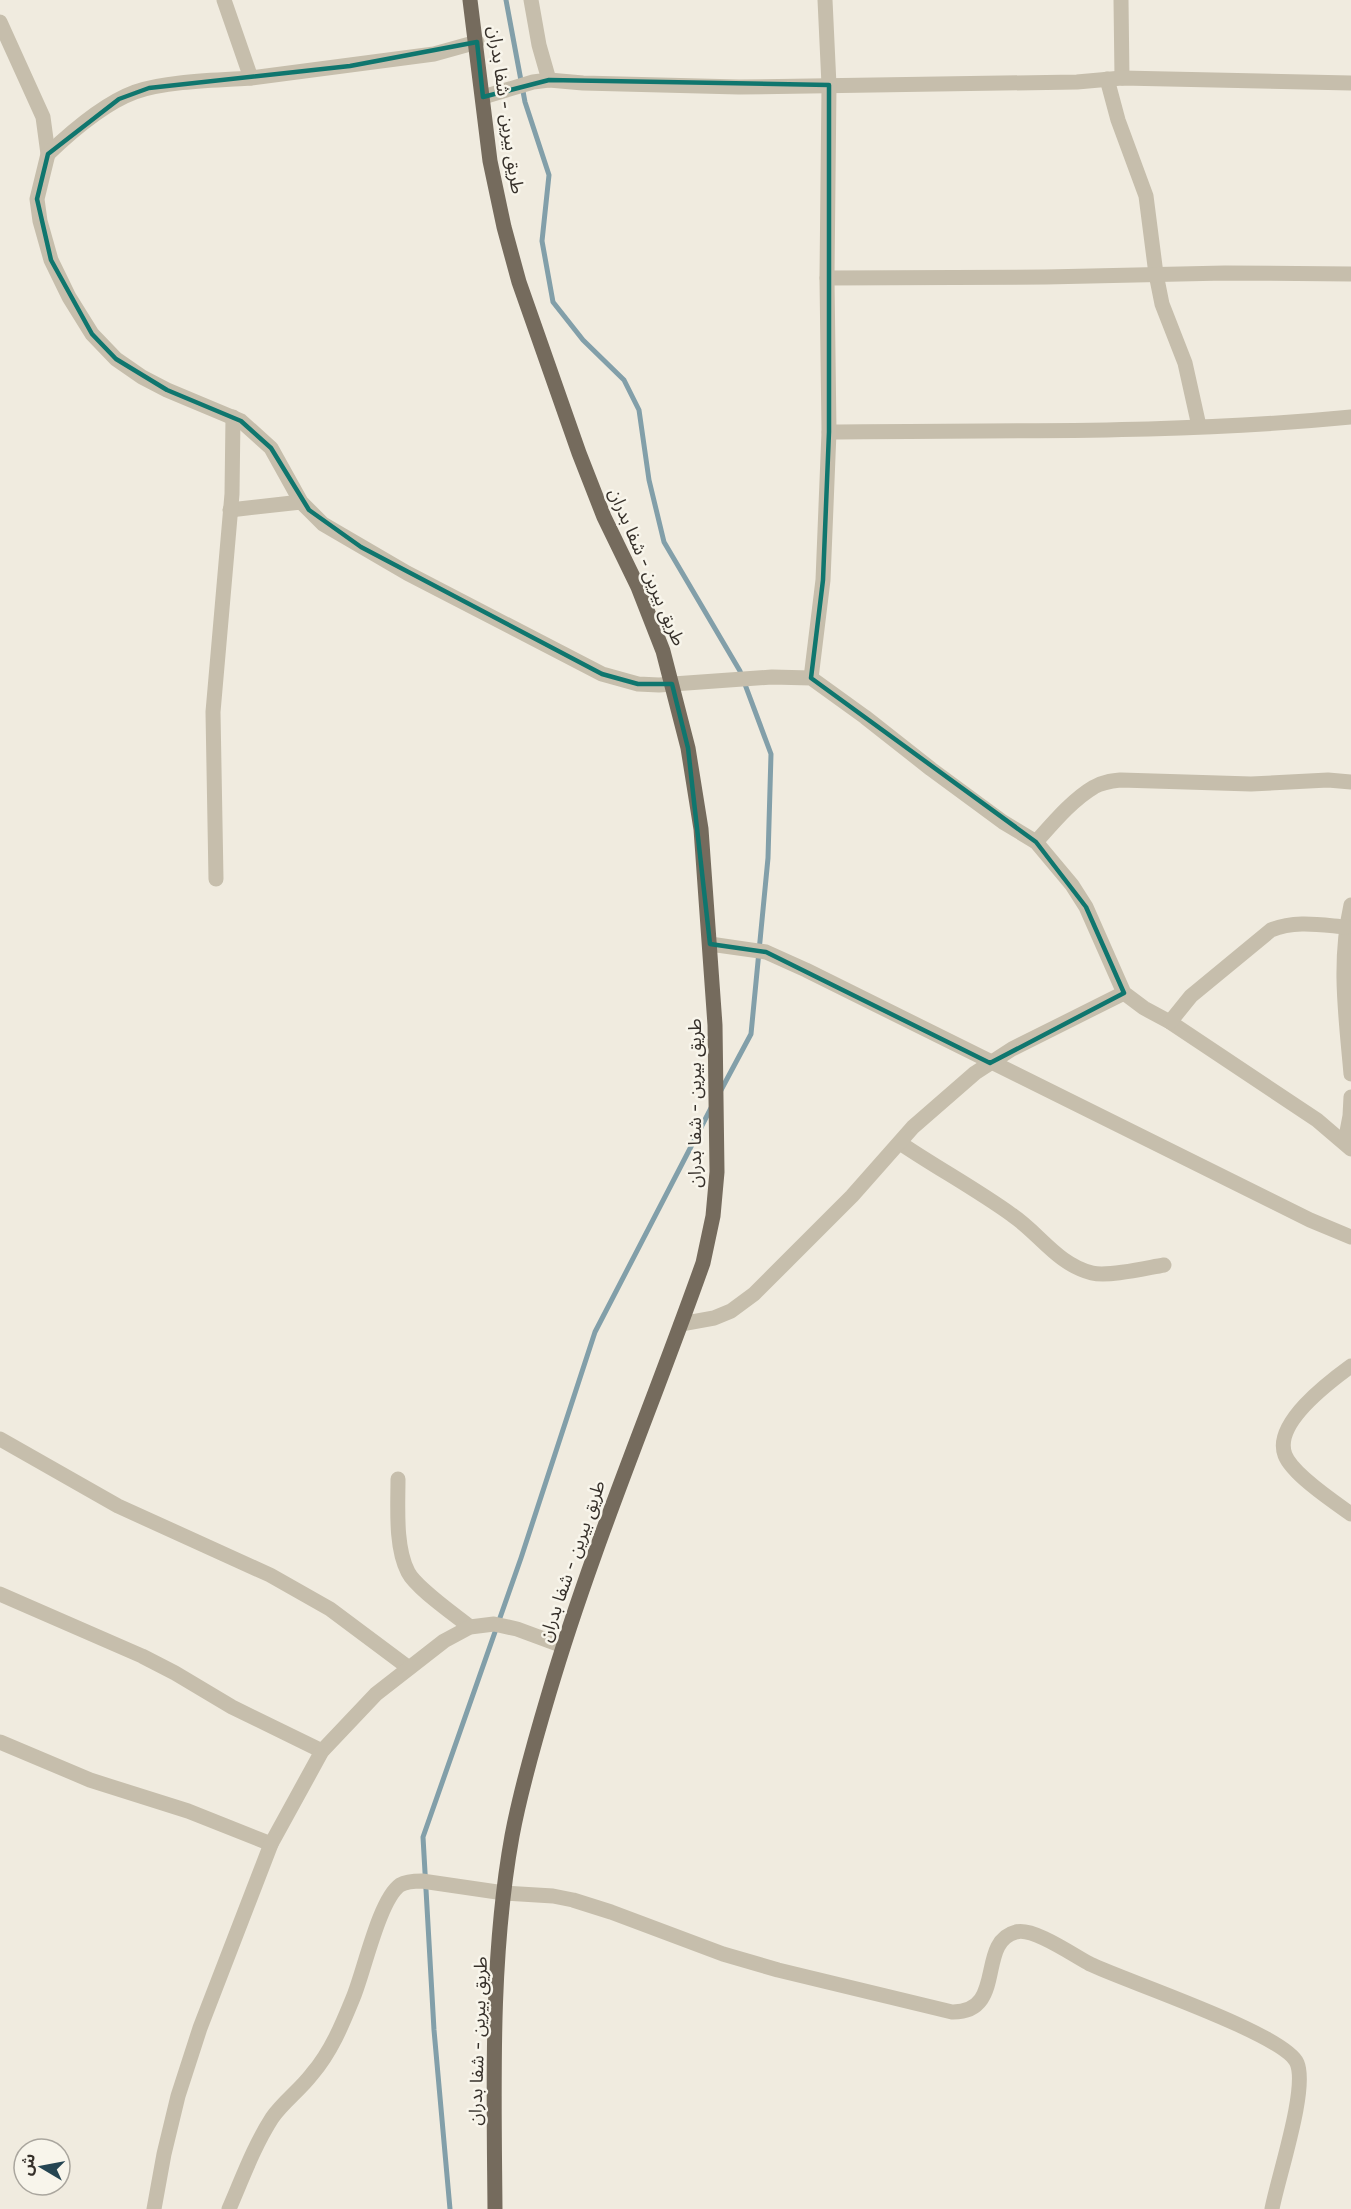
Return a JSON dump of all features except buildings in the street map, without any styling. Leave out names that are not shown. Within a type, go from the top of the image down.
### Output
[{"type":"main road","name":"طريق بيرين - شفا بدران","points":[[470,0],[490,161],[504,227],[532,325],[587,474],[653,624],[672,684],[688,748],[696,794],[716,1025],[717,1172],[713,1216],[703,1263],[578,1598],[529,1759],[512,1836],[504,1893],[497,2013],[495,2209]]},
{"type":"street","points":[[224,0],[251,78]]},
{"type":"street","points":[[531,0],[539,45],[549,80]]},
{"type":"street","points":[[811,678],[823,580],[829,432],[827,278],[830,85],[825,0]]},
{"type":"street","points":[[1121,0],[1115,78],[1118,120],[1146,196],[1162,304],[1185,363],[1199,426]]},
{"type":"street","points":[[0,22],[43,117],[48,154],[37,199],[40,222],[51,260],[69,297],[92,334],[116,359],[142,377],[167,390],[233,417],[250,428],[272,448],[301,502],[323,524],[438,590],[602,674],[638,684],[659,685],[772,677],[811,678],[958,789],[1036,842],[1050,857],[1086,907],[1124,993],[1317,1120],[1348,1145]]},
{"type":"street","points":[[48,154],[60,142],[119,99],[136,92],[195,82],[251,78],[434,54],[477,42]]},
{"type":"street","points":[[483,97],[526,84],[549,80],[739,87],[1077,82],[1115,78],[1351,83]]},
{"type":"street","points":[[827,278],[1351,274]]},
{"type":"street","points":[[216,879],[213,712],[230,510],[233,417]]},
{"type":"street","points":[[829,432],[1013,431],[1199,426],[1289,423],[1351,417]]},
{"type":"street","points":[[230,510],[301,502]]},
{"type":"street","points":[[1036,842],[1058,817],[1093,787],[1104,783],[1121,780],[1251,784],[1328,780],[1351,782]]},
{"type":"street","points":[[1351,905],[1346,927],[1342,978],[1351,1074]]},
{"type":"street","points":[[1170,1022],[1191,996],[1271,930],[1297,924],[1346,927]]},
{"type":"street","points":[[710,944],[766,952],[806,970],[1310,1220],[1351,1237]]},
{"type":"street","points":[[681,1324],[714,1318],[731,1311],[754,1294],[822,1228],[928,1112],[975,1073],[1012,1049],[1124,993]]},
{"type":"street","points":[[1348,1145],[1351,1097]]},
{"type":"street","points":[[900,1143],[1014,1216],[1049,1249],[1080,1269],[1106,1274],[1164,1265]]},
{"type":"street","points":[[1351,1366],[1332,1379],[1300,1410],[1287,1430],[1283,1443],[1285,1455],[1292,1466],[1351,1514]]},
{"type":"street","points":[[0,1439],[118,1506],[270,1575],[330,1610],[408,1668]]},
{"type":"street","points":[[398,1479],[398,1522],[408,1572],[416,1583],[470,1627]]},
{"type":"street","points":[[0,1594],[142,1656],[232,1707],[322,1751]]},
{"type":"street","points":[[154,2209],[178,2096],[200,2028],[271,1844],[322,1751],[376,1694],[444,1641],[470,1627],[494,1624],[517,1629],[563,1646]]},
{"type":"street","points":[[0,1742],[90,1780],[188,1811],[271,1844]]},
{"type":"street","points":[[229,2209],[256,2147],[272,2119],[326,2056],[358,1985],[385,1907],[398,1887],[411,1881],[573,1900],[723,1954],[778,1970],[952,2012],[972,2010],[979,2004],[987,1988],[1001,1942],[1008,1935],[1023,1931],[1040,1937],[1091,1964],[1169,1995],[1265,2038],[1285,2049],[1296,2060],[1301,2074],[1299,2095],[1272,2209]]},
{"type":"highlighted area","points":[[477,42],[483,97],[549,80],[829,85],[829,432],[823,580],[811,678],[1036,842],[1086,907],[1124,993],[990,1063],[766,952],[710,944],[688,748],[672,684],[638,684],[602,674],[361,547],[309,510],[271,448],[241,421],[167,390],[116,359],[92,334],[51,260],[37,199],[48,154],[119,99],[149,88],[350,66]]},
{"type":"waterway","points":[[506,0],[525,102],[549,175],[542,241],[553,302],[583,340],[624,380],[639,410],[649,480],[664,542],[740,671],[771,754],[768,858],[751,1034],[720,1092]]},
{"type":"waterway","points":[[450,2209],[434,2030],[423,1837],[521,1558],[595,1332],[711,1108]]}]
